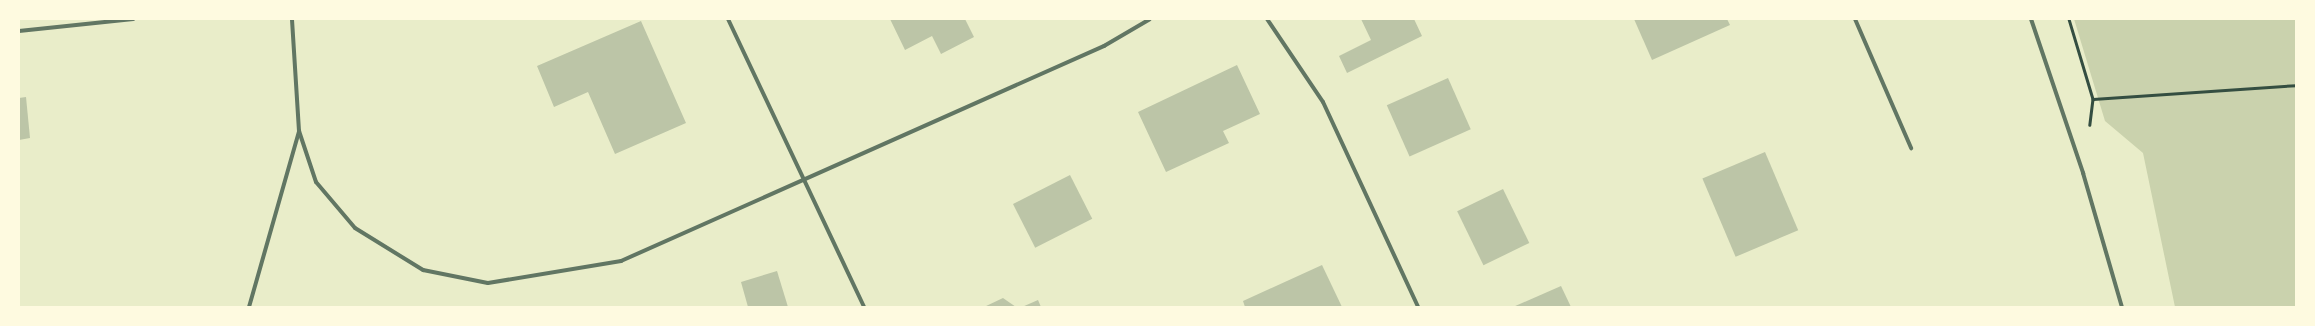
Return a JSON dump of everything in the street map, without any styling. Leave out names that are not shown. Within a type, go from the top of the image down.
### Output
[{"type":"street","points":[[19,31],[133,19]]},
{"type":"street","points":[[292,19],[299,131],[316,182],[355,228],[423,270],[488,283],[621,261],[1104,46],[1150,19]]},
{"type":"street","points":[[728,19],[864,307]]},
{"type":"street","points":[[1267,19],[1323,102],[1418,307]]},
{"type":"street","points":[[1855,19],[1911,148]]},
{"type":"street","points":[[2031,19],[2083,173],[2122,307]]},
{"type":"street","points":[[249,307],[299,131]]},
{"type":"path","points":[[2093,99],[2296,85]]},
{"type":"green space","points":[[2074,19],[2296,19],[2296,307],[2175,307],[2143,153],[2105,121]]},
{"type":"building","points":[[890,19],[965,19],[974,37],[941,54],[932,36],[905,50]]},
{"type":"building","points":[[1361,19],[1414,19],[1422,36],[1347,73],[1339,56],[1371,40]]},
{"type":"building","points":[[1634,19],[1727,19],[1730,25],[1652,60]]},
{"type":"building","points":[[641,21],[686,123],[615,154],[588,92],[554,107],[537,66]]},
{"type":"building","points":[[1237,65],[1260,114],[1223,131],[1229,143],[1166,172],[1138,112]]},
{"type":"building","points":[[1448,78],[1471,129],[1410,156],[1387,105]]},
{"type":"building","points":[[26,97],[30,138],[19,140],[19,98]]},
{"type":"building","points":[[1765,152],[1798,230],[1736,257],[1702,179]]},
{"type":"building","points":[[1070,175],[1092,219],[1035,248],[1013,204]]},
{"type":"building","points":[[1503,189],[1529,243],[1483,265],[1457,211]]},
{"type":"building","points":[[1322,265],[1342,307],[1245,307],[1243,301]]},
{"type":"building","points":[[777,271],[788,307],[748,307],[741,282]]},
{"type":"building","points":[[1561,286],[1571,307],[1513,307]]},
{"type":"building","points":[[1003,298],[1016,307],[984,307]]},
{"type":"building","points":[[1038,300],[1041,307],[1022,307]]}]
